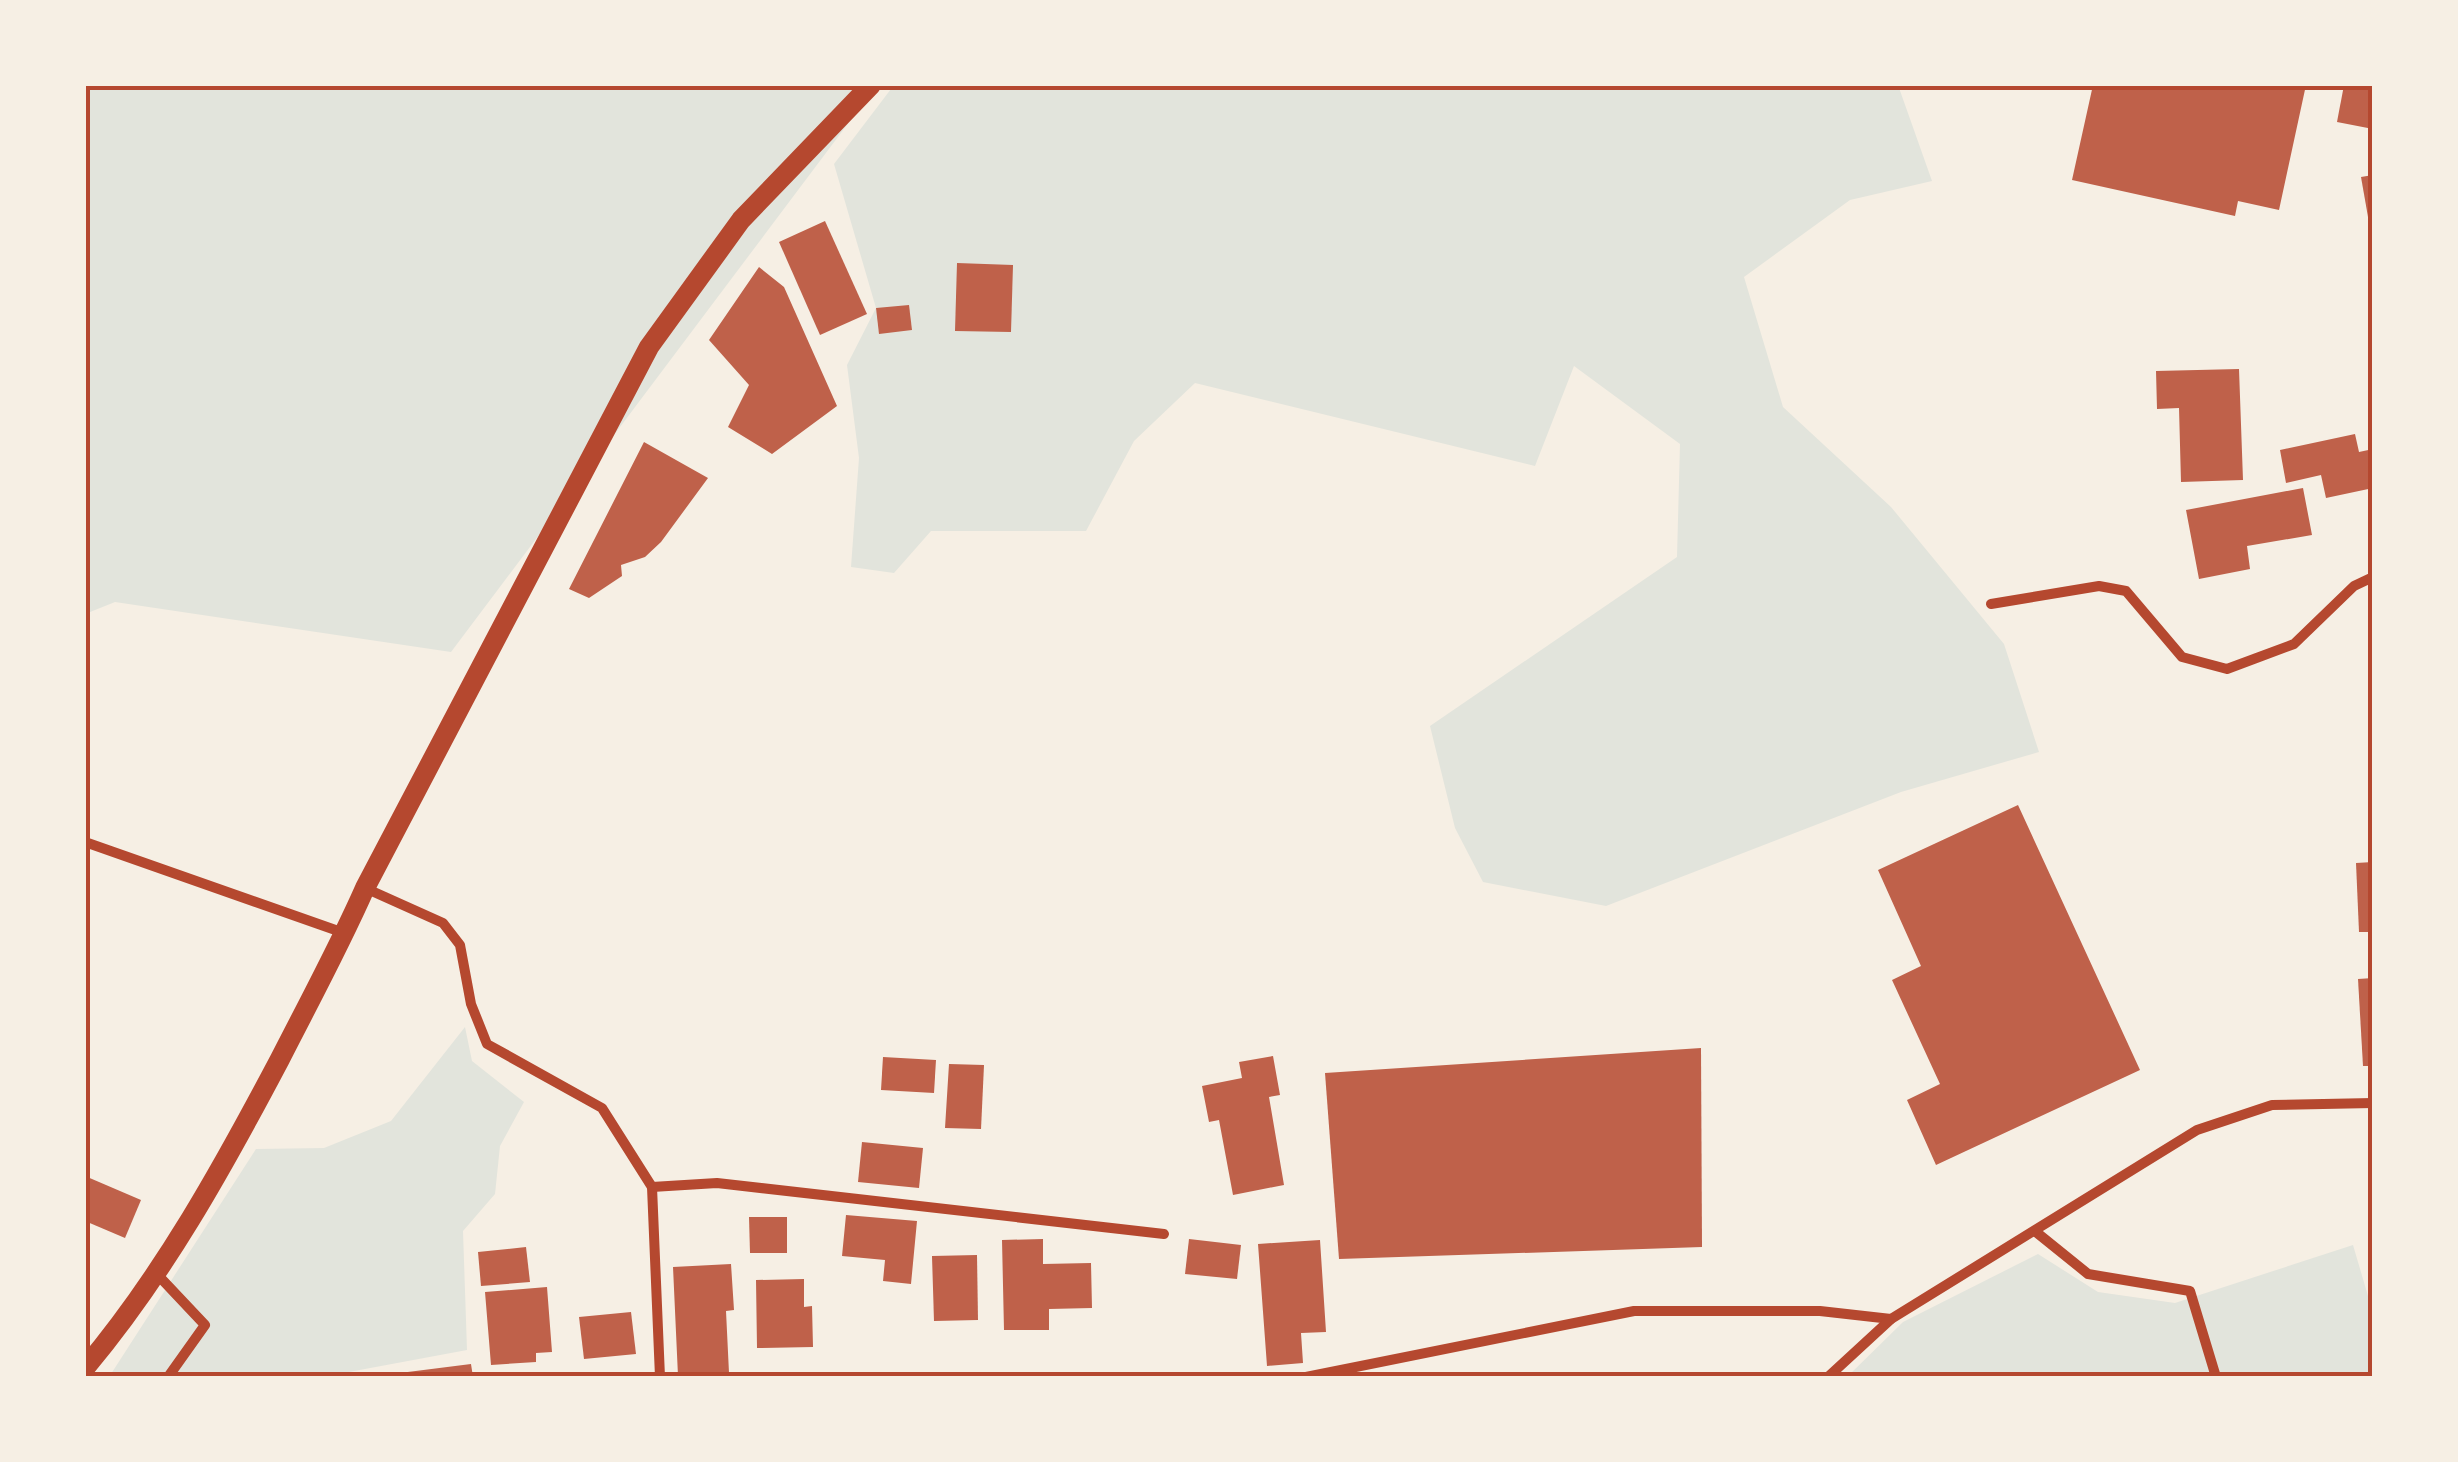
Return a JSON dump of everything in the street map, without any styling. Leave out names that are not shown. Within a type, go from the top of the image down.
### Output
[{"type":"main road","points":[[85,1368],[156,1274],[234,1146],[649,347],[741,220],[871,85]]},
{"type":"street","points":[[1992,604],[2099,586],[2126,591],[2182,656],[2227,669],[2294,644],[2354,586],[2373,577]]},
{"type":"street","points":[[85,842],[345,933]]},
{"type":"street","points":[[365,888],[443,924],[460,945],[470,1004],[486,1044],[602,1108],[652,1187],[660,1377]]},
{"type":"street","points":[[1828,1377],[1891,1319],[2197,1130],[2272,1106],[2332,1101],[2373,1103]]},
{"type":"street","points":[[652,1187],[717,1182],[1164,1234]]},
{"type":"street","points":[[2036,1232],[2088,1274],[2190,1291],[2216,1377]]},
{"type":"street","points":[[156,1274],[205,1324],[168,1377]]},
{"type":"street","points":[[1306,1377],[1634,1311],[1820,1311],[1891,1319]]},
{"type":"shaded area","points":[[85,85],[877,85],[451,652],[115,602],[85,614]]},
{"type":"shaded area","points":[[894,85],[1898,85],[1932,181],[1850,200],[1744,277],[1783,407],[1891,507],[2004,644],[2039,752],[1901,792],[1606,906],[1483,882],[1455,828],[1430,726],[1677,557],[1680,444],[1574,366],[1535,466],[1195,383],[1134,441],[1086,531],[931,531],[894,573],[851,567],[859,458],[847,365],[876,308],[834,164]]},
{"type":"shaded area","points":[[465,1027],[472,1061],[524,1102],[500,1146],[495,1194],[463,1231],[467,1350],[322,1377],[109,1377],[256,1149],[324,1148],[391,1121]]},
{"type":"shaded area","points":[[2353,1245],[2373,1313],[2373,1377],[1847,1377],[1903,1322],[2038,1254],[2098,1292],[2175,1303]]},
{"type":"building","points":[[2093,85],[2306,85],[2279,210],[2238,201],[2235,216],[2072,180]]},
{"type":"building","points":[[2344,85],[2373,85],[2373,129],[2337,122]]},
{"type":"building","points":[[2373,175],[2373,234],[2371,234],[2361,177]]},
{"type":"building","points":[[825,221],[867,314],[820,335],[779,242]]},
{"type":"building","points":[[957,263],[1013,265],[1011,332],[955,331]]},
{"type":"building","points":[[759,267],[784,287],[837,406],[772,454],[728,427],[749,385],[709,340]]},
{"type":"building","points":[[909,305],[912,330],[879,334],[876,308]]},
{"type":"building","points":[[2239,369],[2243,480],[2181,482],[2179,408],[2157,409],[2156,371]]},
{"type":"building","points":[[2355,434],[2359,452],[2373,449],[2373,488],[2326,498],[2321,475],[2286,483],[2280,450]]},
{"type":"building","points":[[644,442],[708,478],[661,542],[645,557],[621,565],[622,576],[589,598],[569,589]]},
{"type":"building","points":[[2303,488],[2312,535],[2247,546],[2250,569],[2199,579],[2186,510]]},
{"type":"building","points":[[2018,805],[2140,1070],[1936,1165],[1907,1100],[1940,1084],[1892,980],[1921,966],[1878,870]]},
{"type":"building","points":[[2373,862],[2373,932],[2359,932],[2356,863]]},
{"type":"building","points":[[2373,978],[2373,1066],[2363,1066],[2358,979]]},
{"type":"building","points":[[1701,1048],[1702,1247],[1339,1259],[1325,1073]]},
{"type":"building","points":[[1273,1056],[1280,1095],[1269,1097],[1284,1185],[1233,1195],[1219,1120],[1209,1122],[1202,1086],[1242,1078],[1239,1062]]},
{"type":"building","points":[[883,1057],[936,1060],[934,1093],[881,1090]]},
{"type":"building","points":[[949,1064],[984,1065],[981,1129],[945,1128]]},
{"type":"building","points":[[862,1142],[923,1148],[919,1188],[858,1182]]},
{"type":"building","points":[[85,1176],[141,1200],[125,1238],[85,1221]]},
{"type":"building","points":[[846,1215],[917,1221],[911,1284],[883,1281],[885,1260],[842,1256]]},
{"type":"building","points":[[749,1217],[787,1217],[787,1253],[750,1253]]},
{"type":"building","points":[[1043,1239],[1043,1264],[1091,1263],[1092,1308],[1049,1309],[1049,1330],[1004,1330],[1002,1240]]},
{"type":"building","points":[[1189,1239],[1241,1245],[1237,1279],[1185,1274]]},
{"type":"building","points":[[1320,1240],[1326,1332],[1301,1333],[1303,1363],[1267,1366],[1258,1244]]},
{"type":"building","points":[[526,1247],[530,1282],[481,1286],[478,1252]]},
{"type":"building","points":[[977,1255],[978,1320],[934,1321],[932,1256]]},
{"type":"building","points":[[731,1264],[734,1310],[726,1311],[729,1373],[678,1376],[673,1267]]},
{"type":"building","points":[[804,1279],[804,1307],[812,1306],[813,1347],[757,1348],[756,1280]]},
{"type":"building","points":[[547,1287],[552,1352],[536,1353],[536,1362],[491,1365],[485,1292]]},
{"type":"building","points":[[631,1312],[636,1354],[584,1359],[579,1317]]},
{"type":"building","points":[[471,1364],[473,1377],[384,1377],[384,1375]]}]
